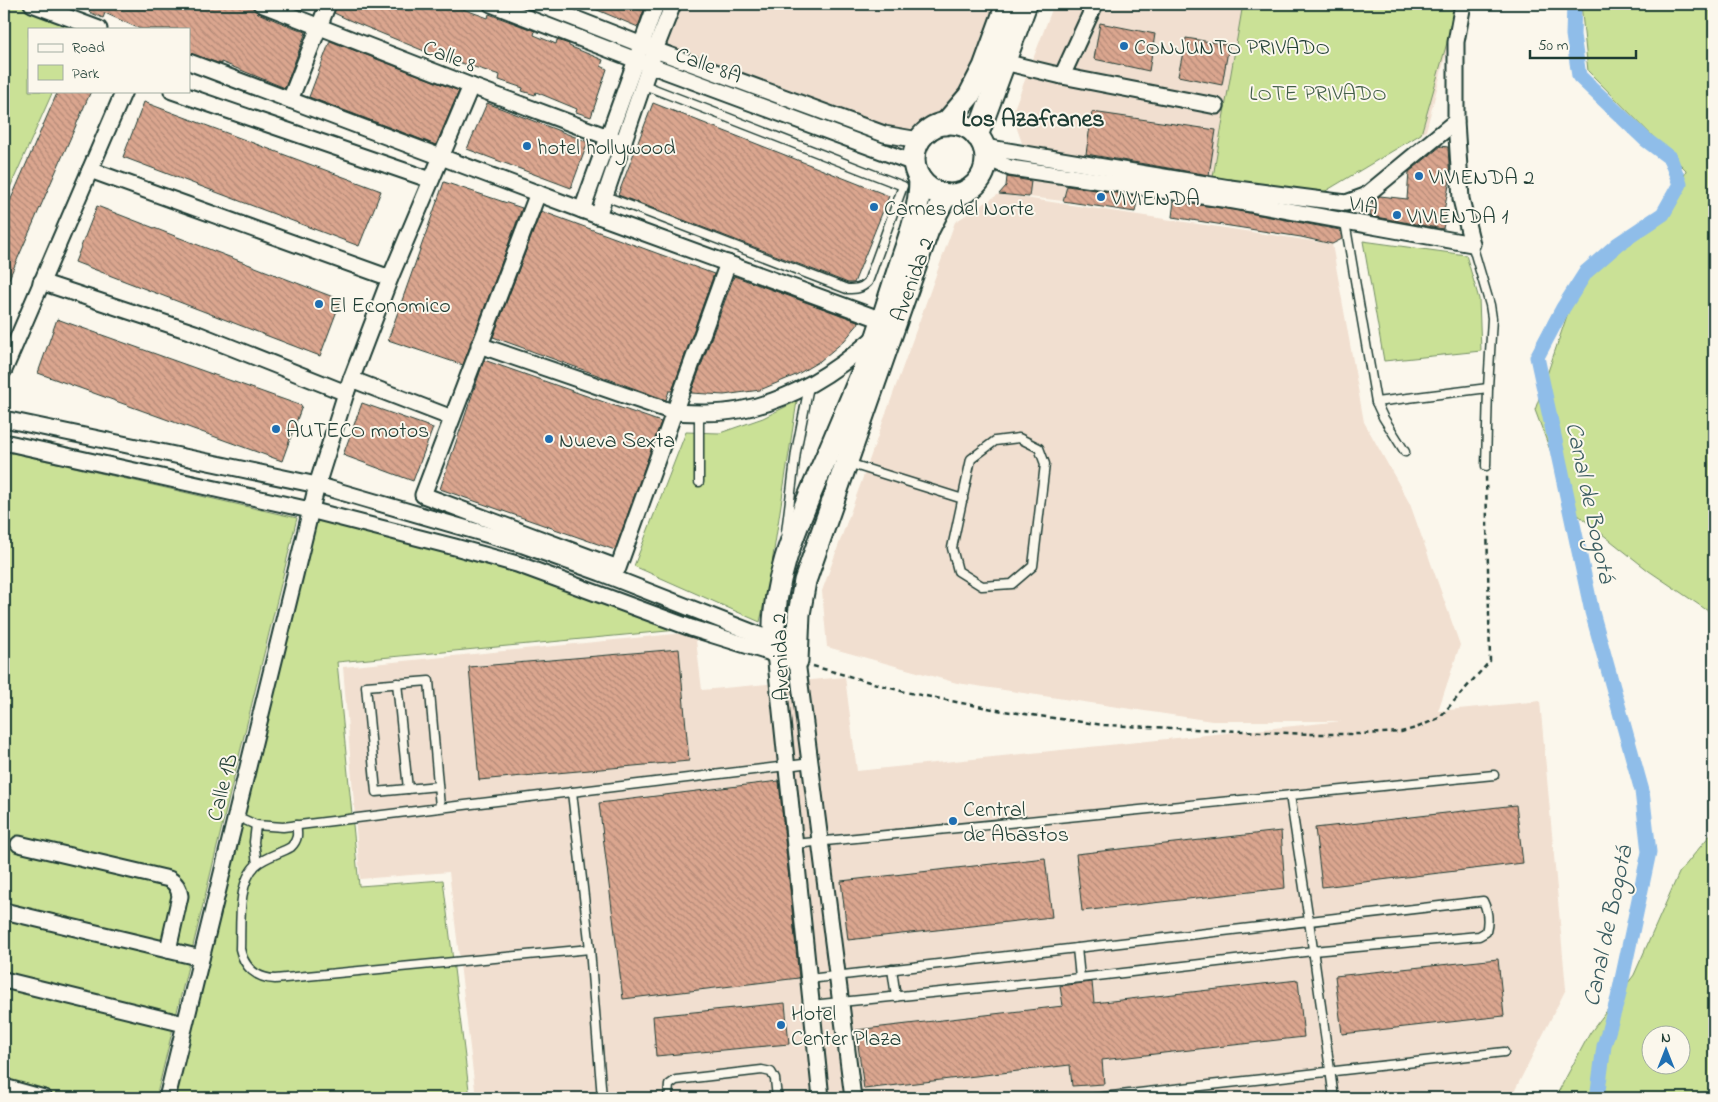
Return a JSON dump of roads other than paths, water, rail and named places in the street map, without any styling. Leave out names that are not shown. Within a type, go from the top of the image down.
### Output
[{"type":"street","points":[[32,4],[96,28]]},
{"type":"street","name":"Calle 8","points":[[261,4],[624,143]]},
{"type":"street","points":[[290,100],[328,4]]},
{"type":"street","name":"Calle 8A","points":[[491,4],[651,66],[913,175]]},
{"type":"street","name":"Calle 8A","points":[[538,4],[655,50],[884,134],[920,140]]},
{"type":"street","points":[[582,210],[656,4]]},
{"type":"street","points":[[598,216],[655,50],[673,4]]},
{"type":"street","points":[[945,124],[969,96],[984,67],[1007,4]]},
{"type":"street","points":[[1026,4],[1004,62],[982,147],[984,169],[979,180],[970,189],[958,194],[946,195],[936,192],[913,175],[916,147],[931,129],[945,124],[957,124],[968,128],[982,147],[1010,168],[1230,194],[1346,203],[1365,196],[1456,121]]},
{"type":"street","points":[[1062,76],[1095,4]]},
{"type":"street","points":[[1463,4],[1456,42],[1456,121],[1461,199],[1472,244]]},
{"type":"street","points":[[190,62],[728,263],[879,328],[849,360],[809,386],[766,403],[738,410],[699,413],[673,412],[480,345]]},
{"type":"street","points":[[1004,62],[1062,76],[1216,106]]},
{"type":"street","name":"Calle 1B","points":[[167,1098],[316,485],[349,386],[390,278],[471,86]]},
{"type":"street","points":[[4,370],[124,92]]},
{"type":"street","points":[[175,92],[431,180]]},
{"type":"street","points":[[90,170],[390,278]]},
{"type":"street","name":"Avenida 2","points":[[821,1098],[774,647],[775,610],[780,580],[796,530],[879,328],[913,225],[920,200],[913,175]]},
{"type":"street","points":[[538,193],[424,495],[618,568],[728,263]]},
{"type":"street","name":"VIA","points":[[1230,194],[1345,222],[1472,244]]},
{"type":"street","name":"Avenida 2","points":[[854,1098],[797,656],[799,614],[805,581],[846,462],[928,230],[946,195]]},
{"type":"street","points":[[41,282],[349,386],[452,418]]},
{"type":"street","points":[[4,419],[316,485],[523,545],[600,573],[797,656]]},
{"type":"street","points":[[4,442],[310,510],[455,547],[517,564],[691,628],[774,647]]},
{"type":"street","points":[[19,844],[169,879],[174,882],[180,896],[168,950]]},
{"type":"street","points":[[4,911],[201,958]]},
{"type":"street","points":[[4,980],[184,1024]]},
{"type":"street","points":[[4,1087],[44,1098]]},
{"type":"lane","points":[[605,196],[847,289],[856,289],[863,288],[868,282],[913,175],[644,84]]},
{"type":"lane","points":[[1345,222],[1376,402],[1405,452]]},
{"type":"lane","points":[[1472,244],[1492,318],[1486,466]]},
{"type":"lane","points":[[780,580],[796,452],[809,386]]},
{"type":"lane","points":[[1376,402],[1488,388]]},
{"type":"lane","points":[[698,482],[699,413]]},
{"type":"lane","points":[[1019,438],[1039,448],[1045,464],[1033,566],[1012,584],[982,586],[958,571],[952,548],[963,499],[971,459],[995,440],[1019,438]]},
{"type":"lane","points":[[846,462],[963,499]]},
{"type":"lane","points":[[438,786],[376,792],[366,686],[429,681],[440,807]]},
{"type":"lane","points":[[397,683],[408,789]]},
{"type":"lane","points":[[236,816],[256,825],[296,825],[811,763]]},
{"type":"lane","points":[[795,844],[1494,775]]},
{"type":"lane","points":[[572,792],[590,949],[602,1098]]},
{"type":"lane","points":[[1290,795],[1310,921],[1334,1098]]},
{"type":"lane","points":[[256,825],[254,842],[257,864]]},
{"type":"lane","points":[[296,825],[297,839],[291,847],[257,864],[248,877],[242,898],[240,949],[245,963],[250,970],[262,977],[275,979],[590,949]]},
{"type":"lane","points":[[809,979],[1483,901],[1486,907],[1488,924],[1486,932],[1479,936],[1314,951],[1080,978],[811,1005]]},
{"type":"lane","points":[[1076,948],[1080,978]]},
{"type":"lane","points":[[892,970],[896,997]]},
{"type":"lane","points":[[1094,1098],[1504,1052]]},
{"type":"lane","points":[[668,1098],[669,1085],[676,1080],[762,1070],[771,1072],[775,1079],[777,1098]]},
{"type":"waterway","name":"Canal de Bogotá","points":[[1574,4],[1573,35],[1579,76],[1646,140],[1670,158],[1680,184],[1663,214],[1618,244],[1586,272],[1563,308],[1537,357],[1592,612],[1642,791],[1649,852],[1618,998],[1604,1046],[1597,1098]]},
{"type":"place","name":"CONJUNTO PRIVADO","points":[[1124,46]]},
{"type":"place","name":"hotel hollywood","points":[[527,146]]},
{"type":"place","name":"VIVIENDA 2","points":[[1419,176]]},
{"type":"place","name":"VIVIENDA","points":[[1101,197]]},
{"type":"place","name":"Carnes del Norte","points":[[874,207]]},
{"type":"place","name":"VIVIENDA 1","points":[[1397,215]]},
{"type":"place","name":"El Economico","points":[[319,304]]},
{"type":"place","name":"AUTECO motos","points":[[276,429]]},
{"type":"place","name":"Nueva Sexta","points":[[549,439]]},
{"type":"place","name":"Central de Abastos","points":[[953,821]]},
{"type":"place","name":"Hotel Center Plaza","points":[[781,1025]]},
{"type":"district","name":"Los Azafranes","points":[[1033,118]]},
{"type":"park label","name":"LOTE PRIVADO","points":[[1318,92]]}]
